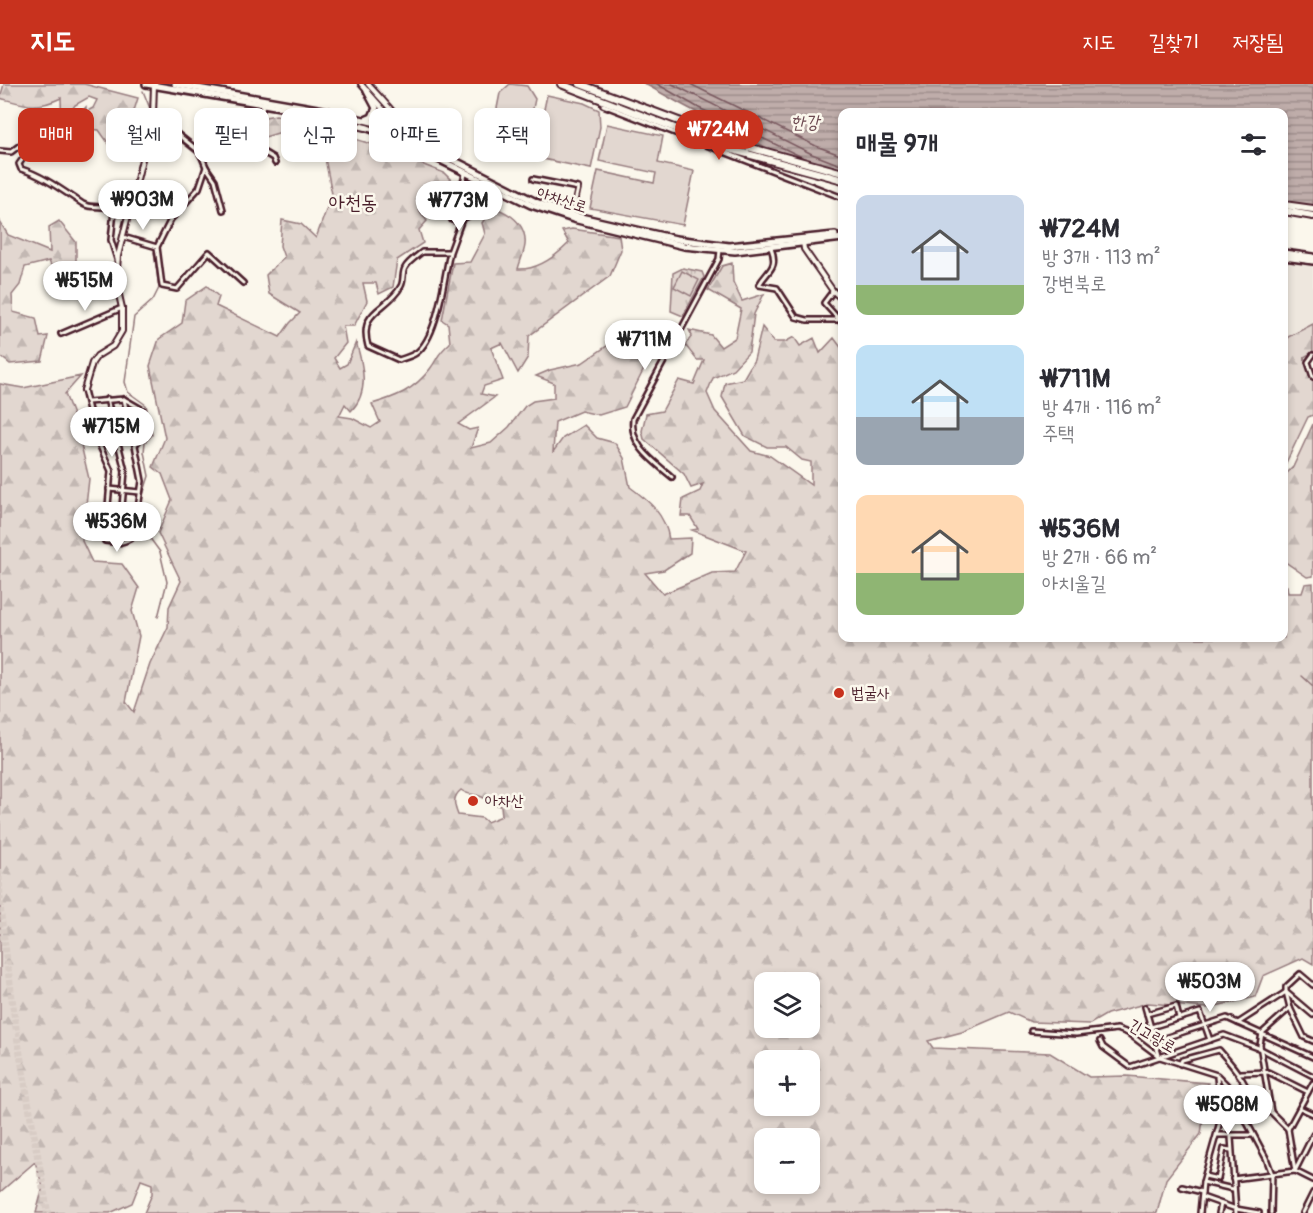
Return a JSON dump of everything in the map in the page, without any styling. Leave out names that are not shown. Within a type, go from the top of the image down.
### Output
[{"type":"highway","points":[[561,84],[729,149],[838,179]]},
{"type":"highway","points":[[580,84],[604,100],[748,147],[838,172]]},
{"type":"highway","points":[[1288,206],[1313,209]]},
{"type":"highway","points":[[1288,213],[1313,216]]},
{"type":"main road","name":"아차산로","points":[[146,84],[263,104],[369,128]]},
{"type":"main road","name":"아차산로","points":[[175,84],[287,103],[369,122]]},
{"type":"main road","points":[[364,120],[372,117],[376,108],[367,87]]},
{"type":"main road","name":"아차산로","points":[[447,162],[512,198],[573,219],[720,249],[770,246],[803,241]]},
{"type":"main road","name":"아차산로","points":[[455,162],[511,191],[572,214],[695,245]]},
{"type":"main road","name":"아차산로","points":[[729,249],[838,237]]},
{"type":"main road","points":[[1288,254],[1313,257]]},
{"type":"main road","points":[[1288,258],[1313,261]]},
{"type":"street","points":[[361,84],[367,87],[387,108]]},
{"type":"street","points":[[153,108],[154,85]]},
{"type":"street","points":[[367,87],[382,108]]},
{"type":"street","points":[[604,100],[838,196]]},
{"type":"street","points":[[263,104],[262,110],[236,116],[236,119],[258,149],[273,158],[275,163]]},
{"type":"street","points":[[182,138],[200,152],[215,180],[223,210]]},
{"type":"street","points":[[0,151],[10,152],[28,139],[31,140],[30,149],[19,164],[21,169],[35,174],[85,205],[108,206],[114,211]]},
{"type":"street","points":[[124,399],[142,472],[134,536],[126,542],[119,543],[105,541],[111,471],[95,435],[84,390],[92,363],[97,356],[113,346],[122,332],[122,308],[116,282],[118,261],[141,162]]},
{"type":"street","points":[[206,167],[199,188],[171,219],[157,247],[162,286],[167,289],[177,289],[209,252],[243,283]]},
{"type":"street","points":[[465,172],[464,180],[455,190],[452,220],[462,219],[483,203],[486,196],[478,180]]},
{"type":"street","points":[[534,179],[578,189],[572,214]]},
{"type":"street","points":[[118,261],[111,240],[114,211],[133,194]]},
{"type":"street","points":[[450,252],[422,252],[405,267],[402,285],[376,310],[368,322],[364,332],[368,346],[399,360],[416,354],[427,341],[443,292],[450,252],[462,219]]},
{"type":"street","points":[[123,237],[157,247]]},
{"type":"street","points":[[803,241],[804,249],[838,296]]},
{"type":"street","points":[[770,246],[774,256],[770,274],[759,285],[777,288],[796,316],[807,320],[837,320]]},
{"type":"street","points":[[672,477],[642,450],[634,436],[633,419],[719,259],[720,249]]},
{"type":"street","points":[[833,291],[824,303],[837,320]]},
{"type":"street","points":[[61,334],[122,308]]},
{"type":"street","points":[[1313,355],[1308,362],[1313,377]]},
{"type":"street","points":[[107,399],[125,471],[119,543]]},
{"type":"street","points":[[88,402],[124,399],[143,410],[146,431],[135,445]]},
{"type":"street","points":[[95,435],[130,428]]},
{"type":"street","points":[[109,489],[140,492]]},
{"type":"street","points":[[1313,985],[1300,974],[1286,987],[1290,1008],[1304,1037],[1313,1041]]},
{"type":"street","points":[[1286,992],[1313,1015]]},
{"type":"street","points":[[1238,1023],[1286,992]]},
{"type":"street","points":[[1147,1014],[1176,1006],[1179,1018]]},
{"type":"street","points":[[1145,1007],[1160,1057]]},
{"type":"street","points":[[1290,1008],[1263,1033],[1261,1049],[1271,1112],[1288,1129],[1295,1171]]},
{"type":"street","points":[[1151,1027],[1200,1012],[1210,1040]]},
{"type":"street","points":[[1155,1041],[1227,1018],[1313,1057]]},
{"type":"street","name":"긴고랑로","points":[[1031,1032],[1076,1034],[1117,1029],[1128,1033],[1160,1057],[1217,1075]]},
{"type":"street","points":[[1100,1041],[1103,1047],[1130,1067],[1224,1035],[1261,1049],[1313,1076]]},
{"type":"street","points":[[1180,1065],[1182,1060],[1219,1050],[1240,1074],[1253,1101],[1255,1114]]},
{"type":"street","points":[[1240,1074],[1264,1071],[1308,1092]]},
{"type":"street","points":[[1217,1075],[1235,1093],[1244,1118],[1272,1174],[1271,1213]]},
{"type":"street","points":[[1200,1213],[1203,1182],[1221,1118],[1217,1075]]},
{"type":"street","points":[[1288,1129],[1313,1083]]},
{"type":"street","points":[[1300,1108],[1313,1114]]},
{"type":"street","points":[[1244,1118],[1271,1112]]},
{"type":"street","points":[[1217,1135],[1232,1137],[1253,1135]]},
{"type":"street","points":[[1295,1171],[1311,1145],[1313,1135]]},
{"type":"street","points":[[1232,1137],[1233,1189],[1236,1211]]},
{"type":"street","points":[[1205,1176],[1218,1179],[1224,1149],[1231,1150]]},
{"type":"street","points":[[1233,1179],[1295,1171],[1313,1180]]},
{"type":"street","points":[[1203,1182],[1233,1189]]},
{"type":"street","points":[[1182,1187],[1236,1211],[1259,1213]]},
{"type":"street","points":[[1303,1213],[1313,1193]]},
{"type":"street","points":[[1219,1213],[1221,1204]]},
{"type":"shaded area","points":[[1288,260],[1313,263],[1313,387],[1288,428]]},
{"type":"green space","points":[[4,84],[84,84],[138,98],[135,108],[106,108],[106,140],[99,130],[94,130],[93,108],[97,100],[89,97],[73,108],[61,108],[61,98],[45,104],[31,105],[0,98]]},
{"type":"green space","points":[[510,84],[527,86],[535,99],[533,108],[497,108],[500,93]]},
{"type":"green space","points":[[547,95],[584,103],[599,110],[600,127],[591,169],[550,160],[550,108],[544,108]]},
{"type":"green space","points":[[269,116],[281,117],[281,132],[269,136]]},
{"type":"green space","points":[[607,124],[663,136],[658,163],[694,171],[683,225],[590,208],[598,171],[654,183],[656,173],[599,161]]},
{"type":"green space","points":[[357,140],[369,143],[369,162],[416,162],[444,173],[451,180],[443,196],[432,196],[419,210],[427,221],[419,230],[423,243],[397,260],[393,287],[379,294],[376,283],[363,283],[367,301],[354,326],[343,326],[346,343],[334,358],[340,368],[347,364],[356,342],[363,369],[363,387],[357,404],[351,411],[345,404],[339,416],[352,418],[371,428],[380,422],[372,404],[397,395],[418,382],[450,343],[448,324],[442,320],[453,263],[470,262],[485,234],[482,223],[493,207],[516,220],[523,231],[525,245],[518,269],[539,265],[564,248],[569,243],[562,231],[572,229],[619,236],[621,250],[610,276],[529,336],[528,357],[518,373],[502,343],[491,348],[503,380],[484,386],[481,394],[495,397],[458,424],[469,430],[478,428],[471,448],[491,443],[509,427],[525,406],[533,401],[554,398],[554,383],[536,376],[550,370],[582,363],[620,337],[649,334],[653,351],[625,407],[599,415],[581,411],[555,422],[553,452],[563,438],[584,425],[597,438],[615,443],[624,458],[630,487],[650,503],[660,515],[669,539],[691,538],[690,553],[664,570],[645,573],[663,594],[712,573],[735,572],[746,551],[692,530],[698,529],[690,516],[681,516],[683,499],[700,491],[703,484],[691,488],[684,474],[644,439],[642,431],[646,414],[662,411],[679,380],[694,384],[704,360],[697,360],[685,345],[692,336],[689,330],[711,335],[721,347],[735,338],[741,309],[708,290],[722,266],[732,263],[733,282],[742,301],[764,294],[754,314],[749,352],[733,369],[713,378],[707,393],[715,411],[751,451],[770,456],[811,485],[811,462],[802,460],[786,447],[767,447],[745,436],[722,397],[725,383],[743,379],[754,360],[762,327],[774,342],[785,342],[794,337],[800,346],[814,338],[820,353],[834,338],[838,343],[838,642],[1288,642],[1288,593],[1302,593],[1305,584],[1313,583],[1313,964],[1303,958],[1263,976],[1255,997],[1207,1008],[1148,1003],[1107,1014],[1090,1024],[1031,1022],[1009,1012],[962,1032],[928,1041],[933,1048],[1050,1053],[1089,1077],[1127,1076],[1208,1083],[1201,1134],[1166,1179],[1157,1213],[144,1213],[152,1194],[152,1184],[141,1180],[132,1203],[110,1213],[36,1213],[43,1187],[35,1162],[0,1192],[0,384],[23,388],[81,376],[65,394],[76,423],[89,479],[82,541],[92,562],[122,564],[139,588],[132,611],[139,636],[126,702],[134,712],[150,664],[168,627],[169,607],[181,581],[158,533],[172,500],[162,474],[153,467],[165,438],[150,366],[159,339],[182,323],[185,301],[207,286],[219,297],[216,306],[280,337],[300,313],[269,294],[266,275],[284,257],[280,246],[282,220],[301,224],[316,238],[332,194],[326,162],[357,162]],"holes":[[[461,790],[501,806],[502,816],[487,822],[482,818],[458,815],[456,795]]]},
{"type":"green space","points":[[59,221],[76,242],[76,279],[84,279],[85,266],[97,266],[99,286],[74,291],[66,284],[58,282],[49,261],[25,267],[20,285],[12,295],[13,312],[36,318],[40,337],[48,336],[42,361],[10,364],[0,356],[0,222],[8,235],[50,252],[49,227]]},
{"type":"green space","points":[[683,268],[702,272],[704,277],[683,316],[671,311],[673,273]]},
{"type":"green space","points":[[682,271],[699,280],[691,296],[674,287]]},
{"type":"green space","points":[[1313,324],[1313,352],[1304,357],[1313,380],[1313,415],[1308,417],[1288,459],[1288,337]]},
{"type":"green space","points":[[1313,424],[1313,576],[1307,577],[1288,564],[1288,472],[1293,467]]},
{"type":"water","name":"한강","points":[[645,84],[1313,84],[1313,219],[1288,216],[1288,108],[838,108],[838,178],[742,136]]},
{"type":"waterway","points":[[143,91],[150,108]]},
{"type":"waterway","points":[[182,143],[196,154],[202,163]]},
{"type":"waterway","points":[[154,252],[159,288],[153,300],[134,317],[125,382],[128,392],[146,405],[152,435],[145,442],[144,452],[149,476],[142,498],[141,526],[160,552],[167,582],[158,617]]},
{"type":"waterway","points":[[1302,676],[1313,686]]},
{"type":"tunnel","points":[[0,870],[2,914],[19,1041],[49,1213]]},
{"type":"tunnel","points":[[0,922],[15,1030]]},
{"type":"tunnel","points":[[16,1038],[46,1213]]},
{"type":"place","name":"법굴사","points":[[839,693]]},
{"type":"place","name":"아차산","points":[[473,801]]},
{"type":"district","name":"아천동","points":[[353,202]]}]
